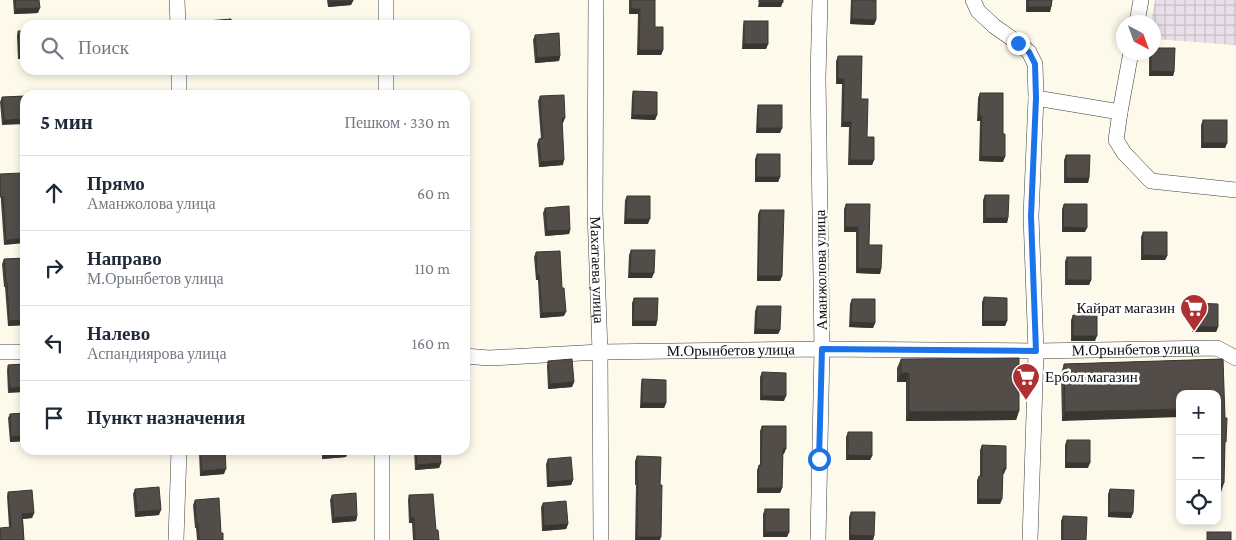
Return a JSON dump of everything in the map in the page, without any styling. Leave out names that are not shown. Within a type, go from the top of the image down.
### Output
[{"type":"street","points":[[177,0],[178,20]]},
{"type":"street","points":[[386,0],[386,20]]},
{"type":"street","name":"Махатаева улица","points":[[596,0],[595,212],[600,352],[601,540]]},
{"type":"street","name":"Аманжолова улица","points":[[818,540],[822,349],[818,78],[820,0]]},
{"type":"street","points":[[973,0],[978,11],[994,26],[1029,52],[1035,64],[1036,98],[1031,216],[1036,351],[1030,540]]},
{"type":"street","points":[[1138,15],[1141,0]]},
{"type":"street","points":[[1130,60],[1116,140],[1124,153],[1151,181],[1236,190]]},
{"type":"street","points":[[179,75],[179,90]]},
{"type":"street","points":[[386,75],[386,90]]},
{"type":"street","points":[[1036,98],[1120,112]]},
{"type":"street","name":"М.Орынбетов улица","points":[[470,356],[489,358],[600,352],[822,349],[1036,351],[1217,348],[1236,358]]},
{"type":"street","points":[[0,352],[20,352]]},
{"type":"street","points":[[176,540],[179,455]]},
{"type":"street","points":[[382,455],[382,540]]},
{"type":"shaded area","points":[[1155,0],[1236,0],[1236,45],[1161,40],[1161,15],[1152,15]]},
{"type":"building","points":[[15,0],[39,0],[40,8],[16,9]]},
{"type":"building","points":[[329,0],[353,0],[353,1],[329,2]]},
{"type":"building","points":[[631,0],[655,0],[655,27],[663,27],[663,50],[639,50],[640,9],[631,9]]},
{"type":"building","points":[[759,0],[783,0],[783,2],[759,2]]},
{"type":"building","points":[[852,0],[876,0],[876,20],[852,19]]},
{"type":"building","points":[[1028,0],[1052,0],[1051,7],[1028,7]]},
{"type":"building","points":[[744,21],[768,21],[768,44],[744,44]]},
{"type":"building","points":[[18,31],[20,31],[20,54]]},
{"type":"building","points":[[559,33],[560,56],[537,58],[535,35]]},
{"type":"building","points":[[1161,48],[1175,48],[1174,72],[1151,71],[1151,60],[1161,60]]},
{"type":"building","points":[[838,56],[862,56],[861,99],[868,99],[867,137],[874,137],[874,160],[850,160],[851,122],[843,122],[844,79],[838,79]]},
{"type":"building","points":[[633,91],[657,92],[657,115],[633,115]]},
{"type":"building","points":[[980,93],[1003,93],[1005,157],[981,156],[982,116],[979,116]]},
{"type":"building","points":[[564,95],[565,118],[562,118],[564,160],[541,162],[539,139],[543,138],[540,96]]},
{"type":"building","points":[[20,96],[20,119],[4,120],[2,97]]},
{"type":"building","points":[[758,105],[782,105],[782,128],[758,128]]},
{"type":"building","points":[[1203,120],[1227,120],[1227,143],[1203,143]]},
{"type":"building","points":[[757,154],[780,154],[780,177],[756,177]]},
{"type":"building","points":[[1066,155],[1090,155],[1089,178],[1066,178]]},
{"type":"building","points":[[20,173],[20,239],[6,240],[3,197],[0,197],[0,174]]},
{"type":"building","points":[[985,195],[1009,195],[1008,218],[985,218]]},
{"type":"building","points":[[627,196],[650,196],[650,219],[626,219]]},
{"type":"building","points":[[846,204],[870,204],[869,245],[882,245],[881,269],[858,268],[858,227],[845,227]]},
{"type":"building","points":[[1064,204],[1087,204],[1087,228],[1063,227]]},
{"type":"building","points":[[569,206],[570,230],[547,231],[545,208]]},
{"type":"building","points":[[760,210],[784,210],[782,276],[758,276]]},
{"type":"building","points":[[1143,232],[1167,232],[1167,256],[1143,255]]},
{"type":"building","points":[[631,250],[655,250],[654,273],[630,273]]},
{"type":"building","points":[[560,251],[562,288],[564,288],[566,312],[542,313],[536,252]]},
{"type":"building","points":[[1067,257],[1091,257],[1091,280],[1067,280]]},
{"type":"building","points":[[20,258],[20,320],[9,321],[4,259]]},
{"type":"building","points":[[984,297],[1007,298],[1007,321],[983,321]]},
{"type":"building","points":[[634,298],[658,298],[657,321],[633,321]]},
{"type":"building","points":[[852,299],[875,299],[875,323],[851,322]]},
{"type":"building","points":[[1194,303],[1218,304],[1218,327],[1194,327]]},
{"type":"building","points":[[757,306],[781,306],[780,330],[756,329]]},
{"type":"building","points":[[1073,315],[1097,316],[1097,336],[1073,336]]},
{"type":"building","points":[[1019,358],[1019,411],[909,412],[909,373],[901,373],[901,359]]},
{"type":"building","points":[[572,359],[574,382],[550,384],[548,361]]},
{"type":"building","points":[[1223,359],[1225,418],[1227,418],[1224,483],[1221,483],[1221,390],[1176,390],[1176,409],[1065,412],[1064,364]]},
{"type":"building","points":[[20,364],[20,387],[10,388],[8,365]]},
{"type":"building","points":[[762,372],[786,373],[786,396],[762,396]]},
{"type":"building","points":[[642,379],[666,380],[666,403],[642,403]]},
{"type":"building","points":[[20,413],[20,436],[11,437],[10,414]]},
{"type":"building","points":[[762,426],[786,426],[786,449],[783,449],[782,488],[758,488],[759,465],[761,465]]},
{"type":"building","points":[[848,432],[872,432],[872,456],[848,455]]},
{"type":"building","points":[[1067,440],[1090,440],[1090,463],[1066,463]]},
{"type":"building","points":[[982,445],[1006,446],[1006,469],[1003,469],[1002,499],[978,499],[979,476],[982,476]]},
{"type":"building","points":[[200,455],[225,455],[226,469],[202,471]]},
{"type":"building","points":[[416,455],[440,455],[441,463],[417,465]]},
{"type":"building","points":[[637,456],[661,457],[661,537],[637,537]]},
{"type":"building","points":[[571,457],[573,480],[549,482],[548,459]]},
{"type":"building","points":[[159,487],[161,510],[137,512],[135,489]]},
{"type":"building","points":[[1110,489],[1134,490],[1133,513],[1109,512]]},
{"type":"building","points":[[32,490],[34,513],[22,514],[24,540],[0,540],[0,528],[11,527],[8,492]]},
{"type":"building","points":[[356,493],[357,516],[334,518],[332,495]]},
{"type":"building","points":[[433,494],[436,530],[438,530],[439,540],[415,540],[414,518],[411,518],[409,495]]},
{"type":"building","points":[[219,498],[223,540],[199,540],[195,500]]},
{"type":"building","points":[[566,501],[568,524],[544,526],[543,503]]},
{"type":"building","points":[[765,509],[789,509],[789,532],[765,532]]},
{"type":"building","points":[[851,512],[875,512],[874,536],[850,535]]},
{"type":"building","points":[[1063,516],[1087,517],[1086,540],[1063,540]]},
{"type":"building","points":[[1207,532],[1231,532],[1231,540],[1207,540]]},
{"type":"place","name":"Кайрат магазин","points":[[1194,332]]},
{"type":"place","name":"Ербол магазин","points":[[1026,401]]},
{"type":"route","points":[[819,459],[822,349],[1036,351],[1031,216],[1036,98],[1035,64],[1029,52],[1018,43]]}]
